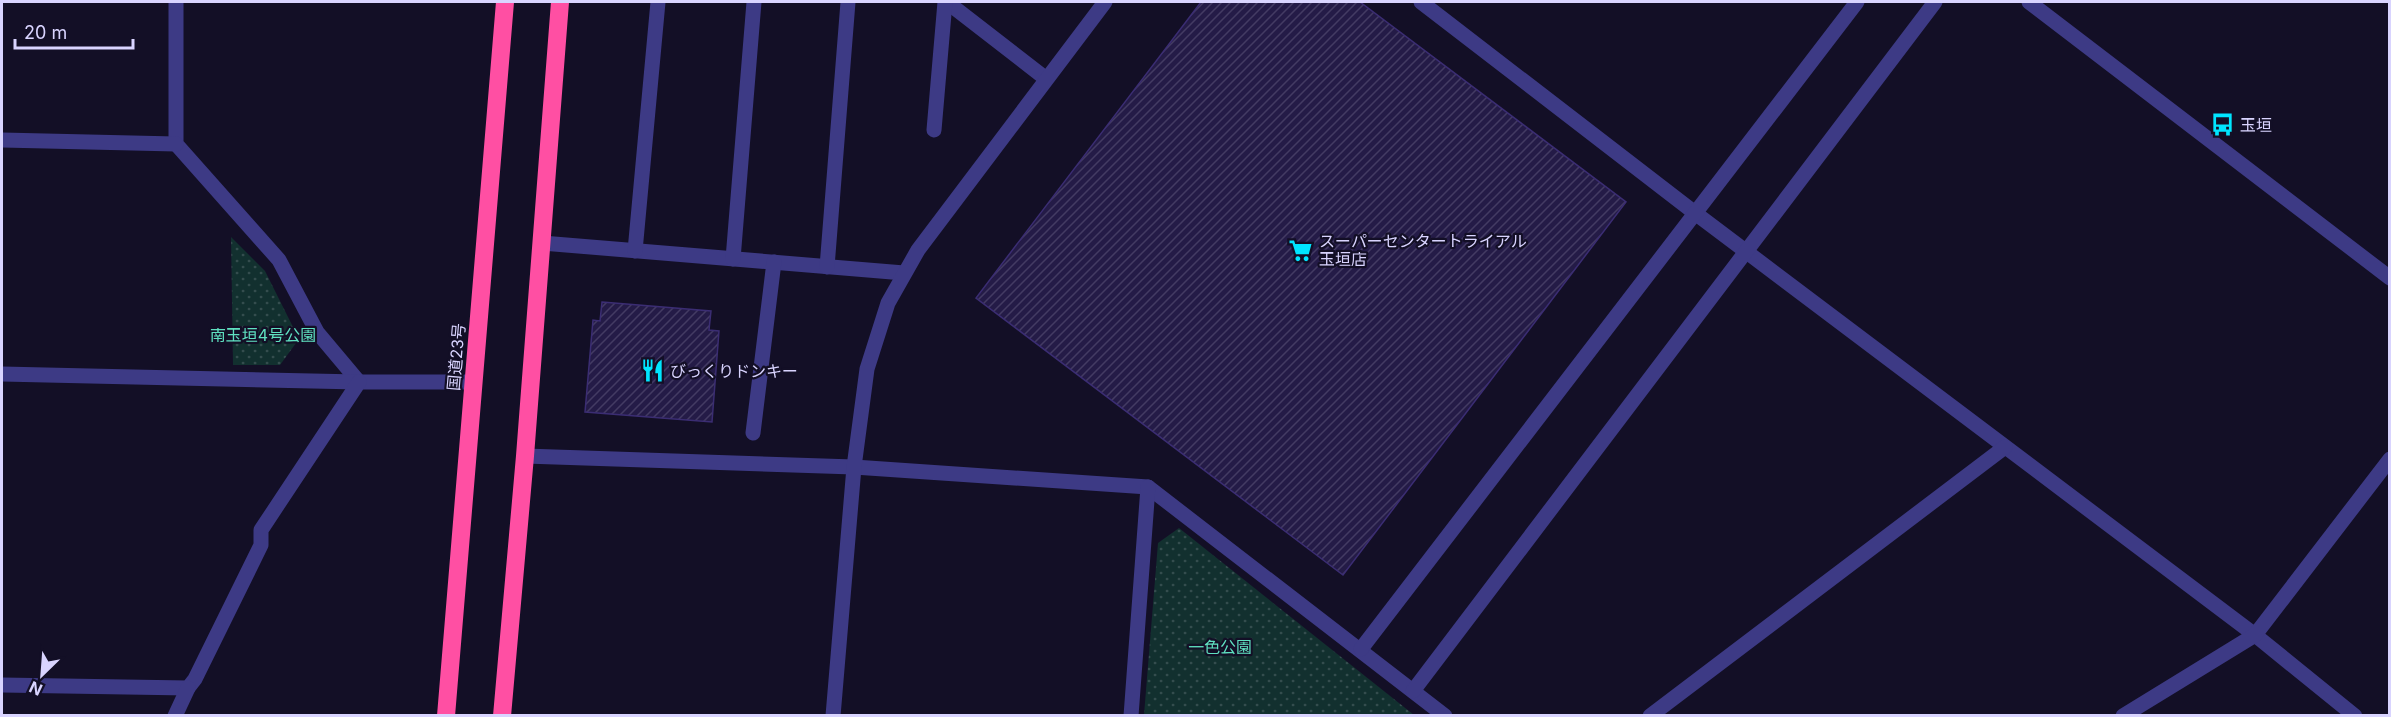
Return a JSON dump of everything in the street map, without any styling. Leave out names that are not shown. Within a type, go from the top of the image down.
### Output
[{"type":"highway","name":"国道23号","points":[[446,716],[505,2]]},
{"type":"highway","points":[[502,716],[525,456],[560,2]]},
{"type":"street","points":[[176,2],[176,144],[279,260],[317,332],[359,382]]},
{"type":"street","points":[[635,250],[658,2]]},
{"type":"street","points":[[733,259],[754,2]]},
{"type":"street","points":[[827,267],[848,2]]},
{"type":"street","points":[[946,2],[1045,78]]},
{"type":"street","points":[[934,130],[946,2]]},
{"type":"street","points":[[833,716],[854,467],[867,369],[888,303],[918,250],[1045,78],[1105,2]]},
{"type":"street","points":[[1421,2],[1695,213],[2255,635],[2355,716]]},
{"type":"street","points":[[1361,649],[1857,2]]},
{"type":"street","points":[[1413,691],[1935,2]]},
{"type":"street","points":[[2029,2],[2390,278]]},
{"type":"street","points":[[2,140],[176,144]]},
{"type":"street","points":[[542,243],[904,273]]},
{"type":"street","points":[[753,433],[774,262]]},
{"type":"street","points":[[2,374],[359,382],[474,382]]},
{"type":"street","points":[[175,716],[261,545],[261,530],[359,382]]},
{"type":"street","points":[[1650,716],[2005,447]]},
{"type":"street","points":[[525,456],[854,467],[1148,488],[1361,649],[1445,716]]},
{"type":"street","points":[[2123,716],[2255,635],[2390,459]]},
{"type":"street","points":[[1131,716],[1148,488]]},
{"type":"street","points":[[2,685],[188,688]]},
{"type":"green space","name":"南玉垣4号公園","points":[[231,237],[265,271],[299,339],[280,365],[233,365]]},
{"type":"green space","name":"一色公園","points":[[1179,528],[1414,715],[1144,715],[1158,543]]},
{"type":"building","name":"スーパーセンタートライアル 玉垣店","points":[[1201,2],[1360,2],[1626,202],[1343,575],[976,298]]},
{"type":"building","name":"びっくりドンキー","points":[[602,302],[711,311],[709,330],[719,331],[712,422],[585,412],[593,320],[600,321]]},
{"type":"place","name":"玉垣","points":[[2222,125]]},
{"type":"place","name":"スーパーセンタートライアル 玉垣店","points":[[1301,250]]},
{"type":"place","name":"びっくりドンキー","points":[[652,371]]}]
